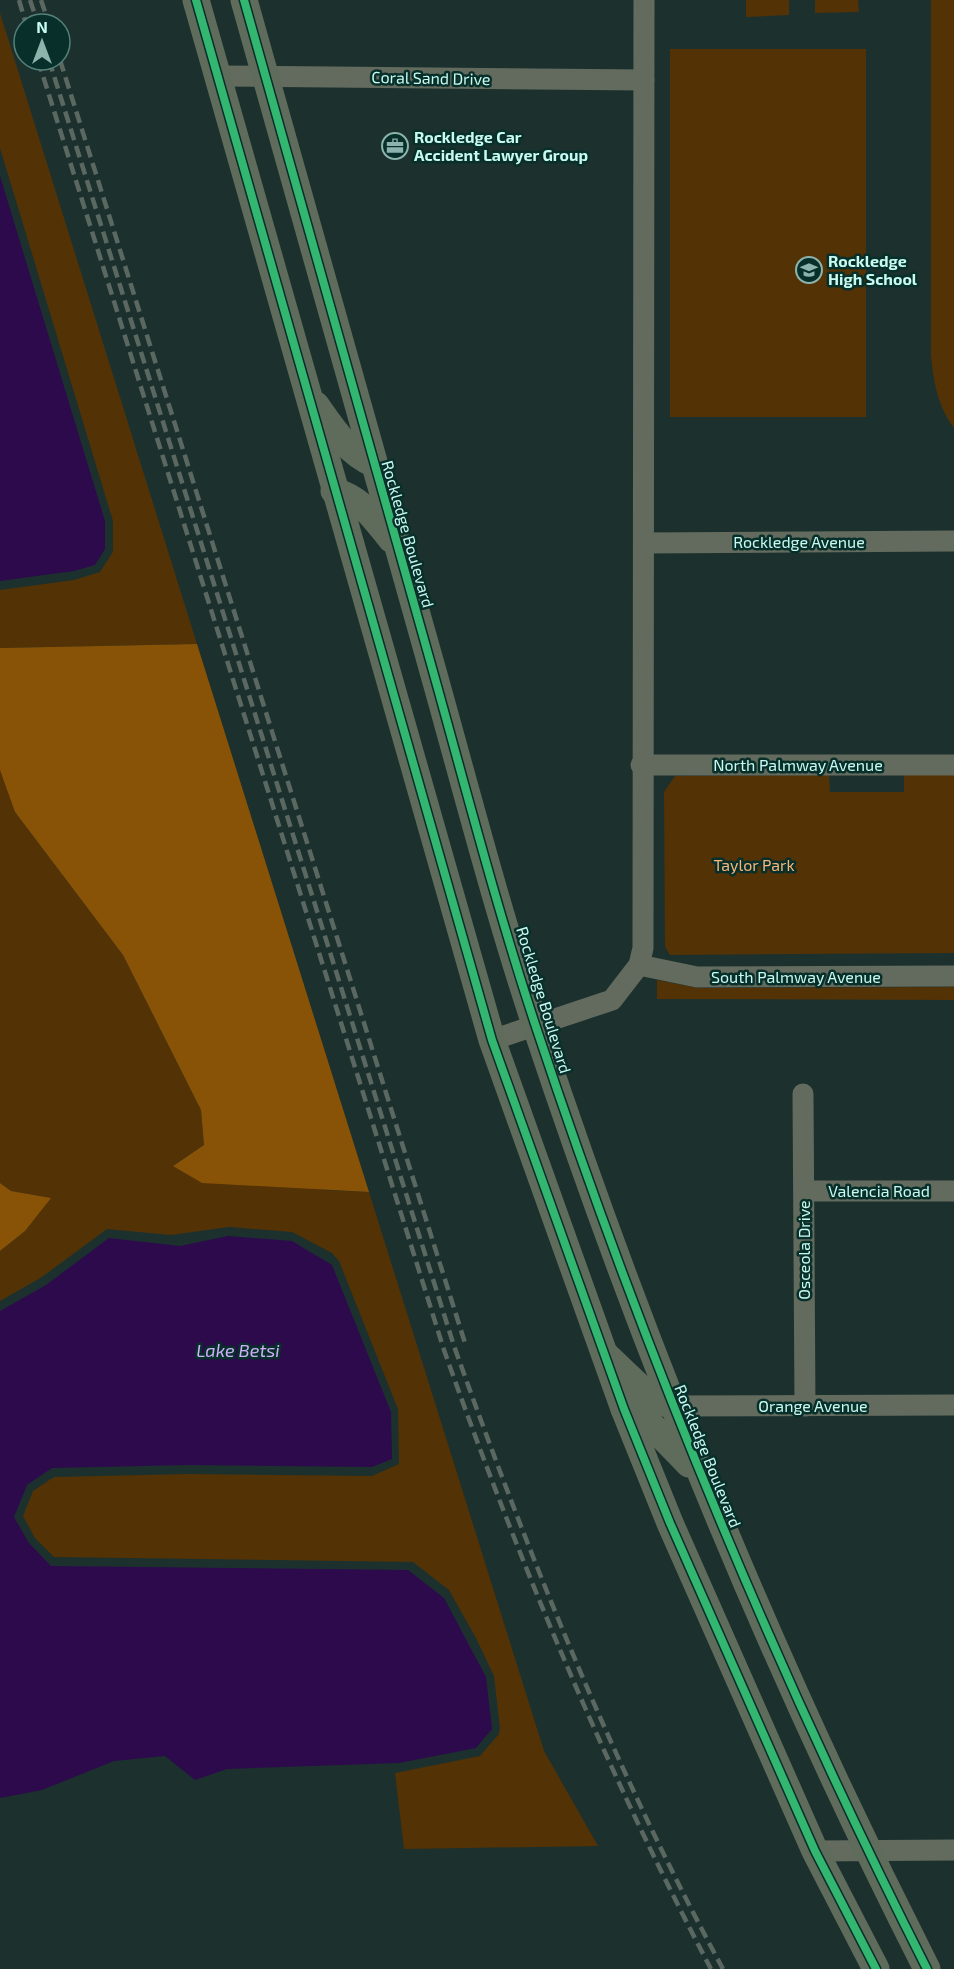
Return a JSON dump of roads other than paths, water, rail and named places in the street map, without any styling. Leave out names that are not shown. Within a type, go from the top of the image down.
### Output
[{"type":"main road","points":[[196,0],[492,1040],[624,1409],[715,1630],[815,1851],[876,1969]]},
{"type":"main road","name":"Rockledge Boulevard","points":[[244,0],[535,1025],[607,1232],[673,1406],[764,1630],[867,1852],[927,1969]]},
{"type":"main road","points":[[305,389],[345,445],[360,458],[374,464]]},
{"type":"main road","points":[[334,491],[350,495],[367,508],[399,550]]},
{"type":"main road","points":[[603,1352],[651,1398],[673,1406]]},
{"type":"main road","points":[[624,1409],[651,1425],[667,1439],[702,1479]]},
{"type":"street","points":[[492,1040],[612,1000],[641,957],[644,0]]},
{"type":"street","name":"Coral Sand Drive","points":[[217,76],[644,80]]},
{"type":"street","name":"Rockledge Avenue","points":[[644,543],[954,541]]},
{"type":"street","name":"North Palmway Avenue","points":[[641,765],[954,765]]},
{"type":"street","name":"South Palmway Avenue","points":[[641,957],[697,977],[954,976]]},
{"type":"street","name":"Osceola Drive","points":[[803,1094],[805,1406]]},
{"type":"street","name":"Valencia Road","points":[[804,1191],[954,1191]]},
{"type":"street","name":"Orange Avenue","points":[[673,1406],[954,1405]]},
{"type":"street","points":[[815,1851],[954,1850]]},
{"type":"water","points":[[0,176],[105,521],[105,549],[95,565],[74,571],[0,581]]},
{"type":"water","name":"Lake Betsi","points":[[228,1236],[292,1241],[332,1265],[391,1412],[392,1459],[372,1467],[188,1465],[52,1468],[27,1485],[14,1517],[29,1543],[51,1566],[408,1570],[444,1598],[486,1677],[492,1729],[476,1748],[399,1763],[227,1769],[195,1780],[165,1756],[114,1761],[42,1790],[0,1798],[0,1311],[46,1285],[109,1238],[180,1246]]},
{"type":"railway","points":[[19,0],[22,12]]},
{"type":"railway","points":[[30,0],[34,12]]},
{"type":"railway","points":[[41,0],[45,12]]},
{"type":"railway","points":[[42,72],[444,1350],[503,1508],[566,1664],[672,1894],[711,1969]]},
{"type":"railway","points":[[53,72],[454,1346],[513,1505],[576,1663],[646,1818],[723,1969]]},
{"type":"railway","points":[[64,72],[465,1343]]},
{"type":"place","name":"Rockledge Car Accident Lawyer Group","points":[[395,146]]},
{"type":"place","name":"Rockledge High School","points":[[809,270]]},
{"type":"park label","name":"Taylor Park","points":[[754,865]]}]
